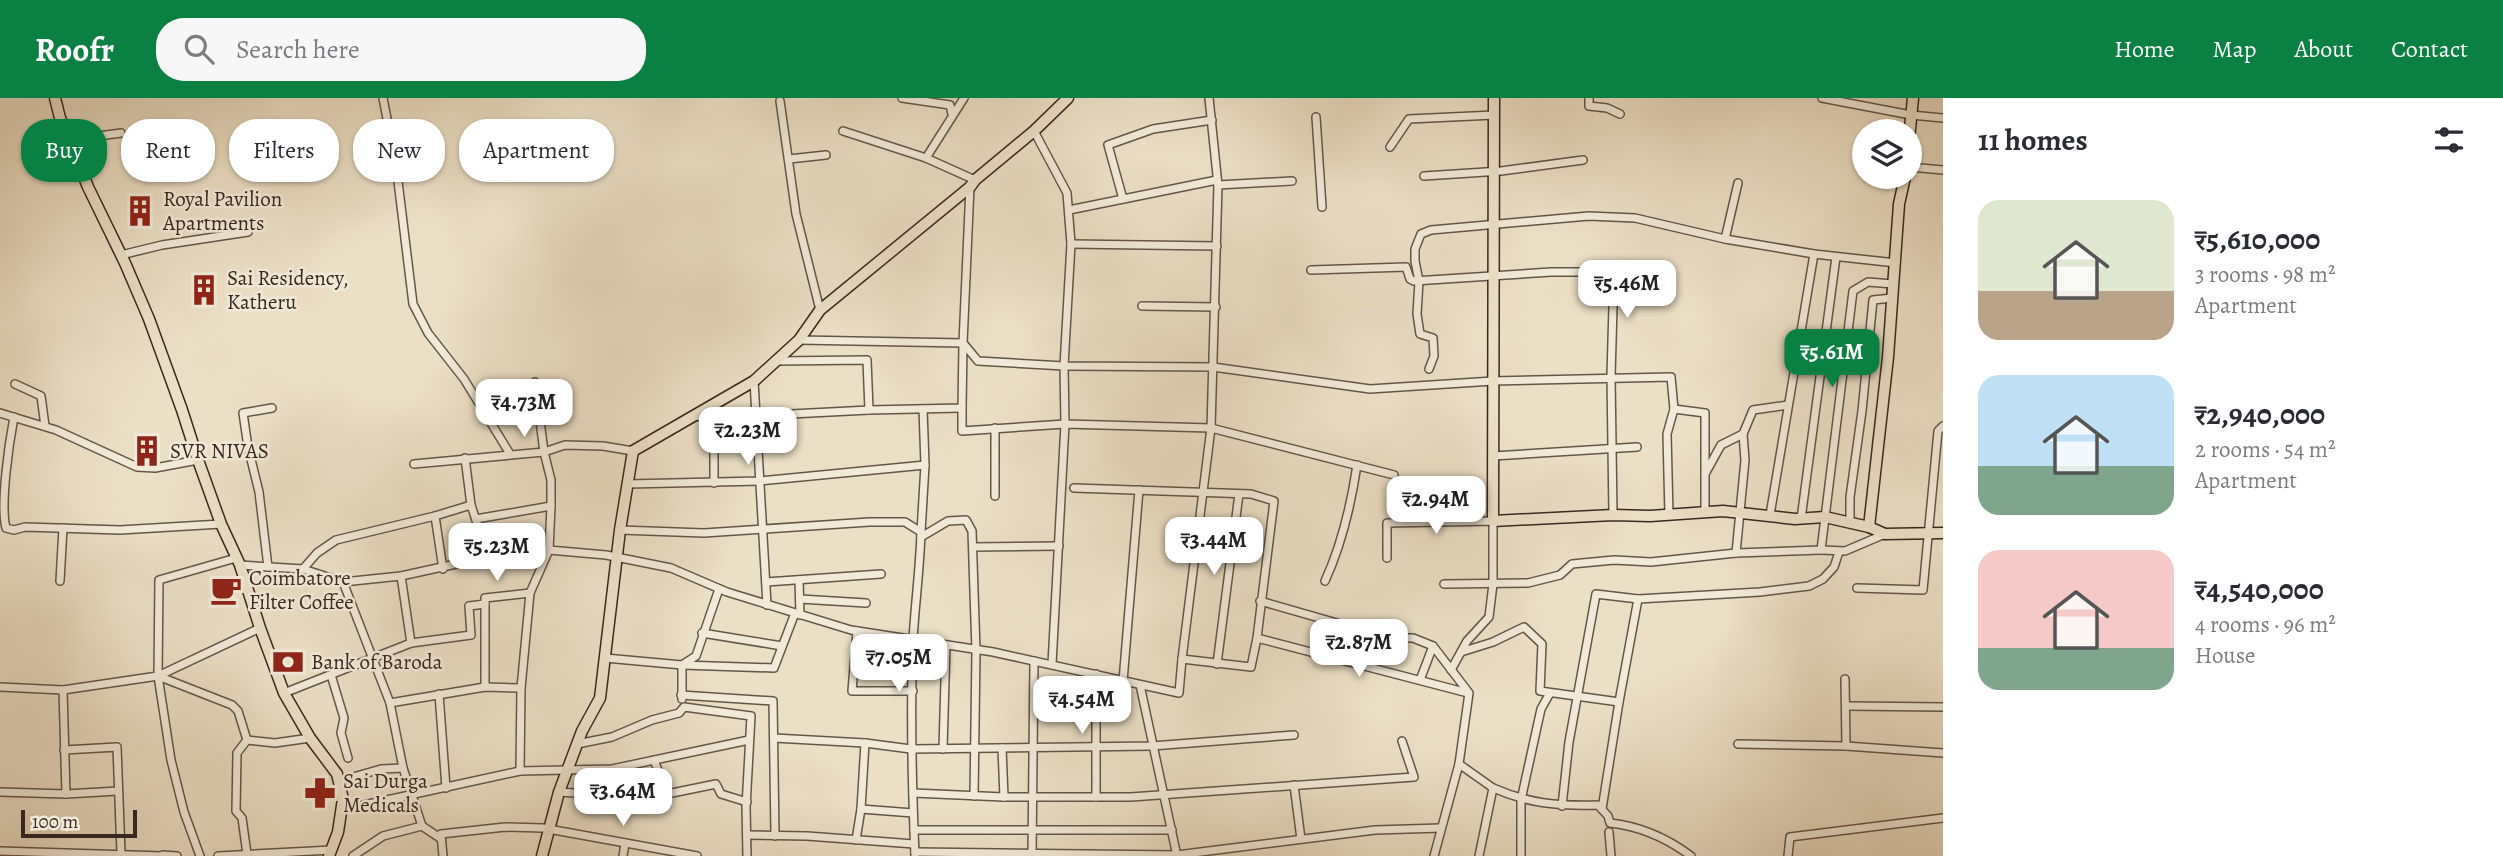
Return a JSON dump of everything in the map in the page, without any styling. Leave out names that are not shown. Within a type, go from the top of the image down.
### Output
[{"type":"main road","points":[[542,856],[566,771],[582,731],[600,698],[616,557],[633,450],[754,381],[799,340],[820,310],[973,184],[1068,98]]},
{"type":"main road","points":[[1494,98],[1493,521],[1723,511],[1801,519],[1825,517],[1869,527],[1885,534],[1943,533]]},
{"type":"main road","points":[[1912,119],[1913,98]]},
{"type":"main road","points":[[59,99],[60,119]]},
{"type":"main road","points":[[87,182],[149,319],[221,524],[238,561],[285,693],[310,738],[337,774],[343,799],[338,832],[330,853]]},
{"type":"main road","points":[[1869,527],[1902,189]]},
{"type":"street","points":[[383,98],[396,165],[414,304],[428,332],[464,379],[510,454]]},
{"type":"street","points":[[902,98],[950,105],[952,114]]},
{"type":"street","points":[[926,158],[964,98]]},
{"type":"street","points":[[200,856],[184,812],[171,760],[158,676],[159,580],[238,561],[268,567],[303,569],[343,582],[401,576],[443,569],[488,557],[548,550],[616,557],[671,568],[719,589],[857,631],[1052,664],[1180,693],[1211,428],[1217,183],[1209,98]]},
{"type":"street","points":[[1588,98],[1590,106],[1607,108],[1620,114]]},
{"type":"street","points":[[1822,98],[1943,118]]},
{"type":"street","points":[[780,101],[796,214],[820,310]]},
{"type":"street","points":[[1390,147],[1409,119],[1494,115]]},
{"type":"street","points":[[1316,117],[1322,207]]},
{"type":"street","points":[[1123,199],[1108,145],[1153,129],[1212,120]]},
{"type":"street","points":[[843,131],[926,158],[973,184],[963,343],[962,431],[1065,424],[1211,428],[1394,475]]},
{"type":"street","points":[[1034,131],[1068,194],[1071,244],[1064,366],[1065,424],[1052,664]]},
{"type":"street","points":[[107,135],[121,133]]},
{"type":"street","points":[[789,159],[826,155]]},
{"type":"street","points":[[1424,176],[1583,160]]},
{"type":"street","points":[[1922,168],[1943,170]]},
{"type":"street","points":[[1069,210],[1217,183],[1292,181]]},
{"type":"street","points":[[1725,239],[1738,183]]},
{"type":"street","points":[[1429,369],[1434,356],[1433,338],[1420,334],[1417,314],[1419,281],[1415,249],[1421,234],[1431,230],[1589,216],[1635,218],[1725,239],[1814,254],[1896,263]]},
{"type":"street","points":[[121,255],[173,243],[248,232]]},
{"type":"street","points":[[1071,244],[1216,246]]},
{"type":"street","points":[[1770,515],[1814,254]]},
{"type":"street","points":[[1801,519],[1836,257]]},
{"type":"street","points":[[1311,270],[1406,267],[1410,279],[1419,281],[1551,272],[1614,272],[1611,376],[1613,515]]},
{"type":"street","points":[[1821,550],[1853,291],[1868,282],[1893,284]]},
{"type":"street","points":[[1850,523],[1850,498],[1873,300],[1892,298]]},
{"type":"street","points":[[1142,306],[1216,307]]},
{"type":"street","points":[[799,340],[963,343],[978,361],[1064,366],[1213,367],[1370,389],[1611,376],[1671,377],[1674,409],[1667,433],[1669,515]]},
{"type":"street","points":[[776,361],[867,360],[869,410]]},
{"type":"street","points":[[754,381],[767,605]]},
{"type":"street","points":[[520,771],[521,688],[530,593],[548,550],[551,506],[551,480],[544,452],[535,382]]},
{"type":"street","points":[[15,384],[41,396],[45,426]]},
{"type":"street","points":[[1736,552],[1745,460],[1743,434],[1753,410],[1788,405]]},
{"type":"street","points":[[268,567],[259,492],[243,413],[272,408]]},
{"type":"street","points":[[694,416],[714,418],[962,408]]},
{"type":"street","points":[[915,851],[911,749],[913,640],[920,573],[925,465],[923,409]]},
{"type":"street","points":[[1674,409],[1705,414],[1705,512]]},
{"type":"street","points":[[0,413],[45,426],[136,467],[155,468],[198,460]]},
{"type":"street","points":[[14,417],[4,465],[2,519],[6,528],[120,530],[221,524]]},
{"type":"street","points":[[714,418],[714,483]]},
{"type":"street","points":[[1857,588],[1923,590],[1938,431],[1943,426]]},
{"type":"street","points":[[995,428],[995,496]]},
{"type":"street","points":[[1705,474],[1721,445],[1743,434]]},
{"type":"street","points":[[414,464],[544,452],[565,445],[633,450]]},
{"type":"street","points":[[1493,456],[1637,447]]},
{"type":"street","points":[[465,458],[471,505],[488,557]]},
{"type":"street","points":[[628,484],[760,481],[925,465]]},
{"type":"street","points":[[1325,581],[1338,552],[1352,498],[1357,465]]},
{"type":"street","points":[[1074,488],[1251,494],[1274,501],[1251,667],[1182,659]]},
{"type":"street","points":[[1123,681],[1139,490]]},
{"type":"street","points":[[1217,664],[1239,494]]},
{"type":"street","points":[[303,569],[317,553],[336,540],[471,505]]},
{"type":"street","points":[[476,519],[551,506]]},
{"type":"street","points":[[435,516],[443,569]]},
{"type":"street","points":[[921,535],[948,521],[966,520],[972,531],[976,651],[974,796]]},
{"type":"street","points":[[1387,558],[1387,523],[1493,521],[1493,584],[1489,617],[1468,641],[1451,670]]},
{"type":"street","points":[[620,530],[704,533],[905,522],[921,535]]},
{"type":"street","points":[[60,581],[63,528]]},
{"type":"street","points":[[1444,584],[1528,583],[1560,575],[1572,564],[1614,560],[1651,562],[1736,552],[1839,552],[1885,534]]},
{"type":"street","points":[[973,547],[1059,546]]},
{"type":"street","points":[[1562,806],[1569,742],[1596,594],[1638,599],[1760,592],[1809,586],[1823,579],[1835,567],[1839,552]]},
{"type":"street","points":[[766,582],[881,573]]},
{"type":"street","points":[[401,576],[411,643]]},
{"type":"street","points":[[605,658],[682,665],[774,667],[798,614],[799,580]]},
{"type":"street","points":[[343,582],[390,703],[403,768],[422,826],[440,838]]},
{"type":"street","points":[[682,665],[695,656],[719,589]]},
{"type":"street","points":[[485,687],[485,598],[530,593]]},
{"type":"street","points":[[800,599],[866,603]]},
{"type":"street","points":[[1602,809],[1638,599]]},
{"type":"street","points":[[1260,601],[1390,638],[1413,638],[1433,646],[1469,693],[1459,764],[1434,856]]},
{"type":"street","points":[[285,693],[411,643],[471,635],[469,606],[485,604]]},
{"type":"street","points":[[1461,652],[1493,642],[1524,627],[1542,644],[1540,691],[1619,702]]},
{"type":"street","points":[[0,687],[63,690],[158,676],[260,628]]},
{"type":"street","points":[[857,631],[852,691],[913,691]]},
{"type":"street","points":[[702,633],[782,646]]},
{"type":"street","points":[[1257,638],[1469,693]]},
{"type":"street","points":[[943,749],[946,645]]},
{"type":"street","points":[[1420,680],[1433,646]]},
{"type":"street","points":[[1032,855],[1034,661]]},
{"type":"street","points":[[682,665],[681,695],[684,706]]},
{"type":"street","points":[[1096,674],[1096,797]]},
{"type":"street","points":[[331,675],[344,719],[341,733],[348,758]]},
{"type":"street","points":[[158,676],[232,705],[238,711],[247,740]]},
{"type":"street","points":[[1846,680],[1846,746]]},
{"type":"street","points":[[1140,685],[1177,855]]},
{"type":"street","points":[[390,703],[485,687],[521,688]]},
{"type":"street","points":[[63,690],[66,794]]},
{"type":"street","points":[[1521,856],[1521,800],[1541,709],[1550,693]]},
{"type":"street","points":[[439,694],[446,788]]},
{"type":"street","points":[[681,695],[773,701],[775,836]]},
{"type":"street","points":[[577,744],[612,737],[652,720],[678,713],[684,706]]},
{"type":"street","points":[[684,706],[751,716],[747,856]]},
{"type":"street","points":[[1846,706],[1943,708]]},
{"type":"street","points":[[774,738],[943,749],[1152,746],[1294,735]]},
{"type":"street","points":[[247,740],[275,743],[310,738]]},
{"type":"street","points":[[247,740],[237,753],[236,797],[236,811],[242,818],[247,855]]},
{"type":"street","points":[[341,810],[520,771],[612,769],[749,740]]},
{"type":"street","points":[[913,793],[1004,797],[1163,795],[1414,777],[1402,741]]},
{"type":"street","points":[[856,840],[861,809],[865,743]]},
{"type":"street","points":[[1738,744],[1846,746],[1943,753]]},
{"type":"street","points":[[64,750],[117,747],[121,853]]},
{"type":"street","points":[[1002,748],[1004,797]]},
{"type":"street","points":[[653,760],[667,794]]},
{"type":"street","points":[[1459,764],[1493,788],[1521,800],[1562,806],[1598,805],[1608,816],[1610,823],[1652,834],[1692,856]]},
{"type":"street","points":[[339,780],[381,769],[403,768]]},
{"type":"street","points":[[559,792],[635,797],[667,794],[716,784],[721,794],[747,802]]},
{"type":"street","points":[[1294,785],[1301,839]]},
{"type":"street","points":[[1479,856],[1493,788]]},
{"type":"street","points":[[0,792],[66,794],[118,791]]},
{"type":"street","points":[[861,809],[913,814]]},
{"type":"street","points":[[1788,856],[1790,837],[1943,818]]},
{"type":"street","points":[[354,856],[383,836],[422,826]]},
{"type":"street","points":[[443,856],[441,834],[505,827],[548,829],[697,856]]},
{"type":"street","points":[[748,835],[856,840],[915,851],[1032,855],[1177,855],[1375,830],[1441,828]]},
{"type":"street","points":[[914,830],[1172,830]]},
{"type":"street","points":[[1609,832],[1611,856]]},
{"type":"street","points":[[623,856],[625,843]]},
{"type":"street","points":[[0,851],[177,856]]},
{"type":"street","points":[[218,856],[330,853]]},
{"type":"place","name":"Royal Pavilion Apartments","points":[[140,211]]},
{"type":"place","name":"Sai Residency, Katheru","points":[[204,290]]},
{"type":"place","name":"SVR NIVAS","points":[[147,451]]},
{"type":"place","name":"Coimbatore Filter Coffee","points":[[226,590]]},
{"type":"place","name":"Bank of Baroda","points":[[288,662]]},
{"type":"place","name":"Sai Durga Medicals","points":[[320,793]]}]
